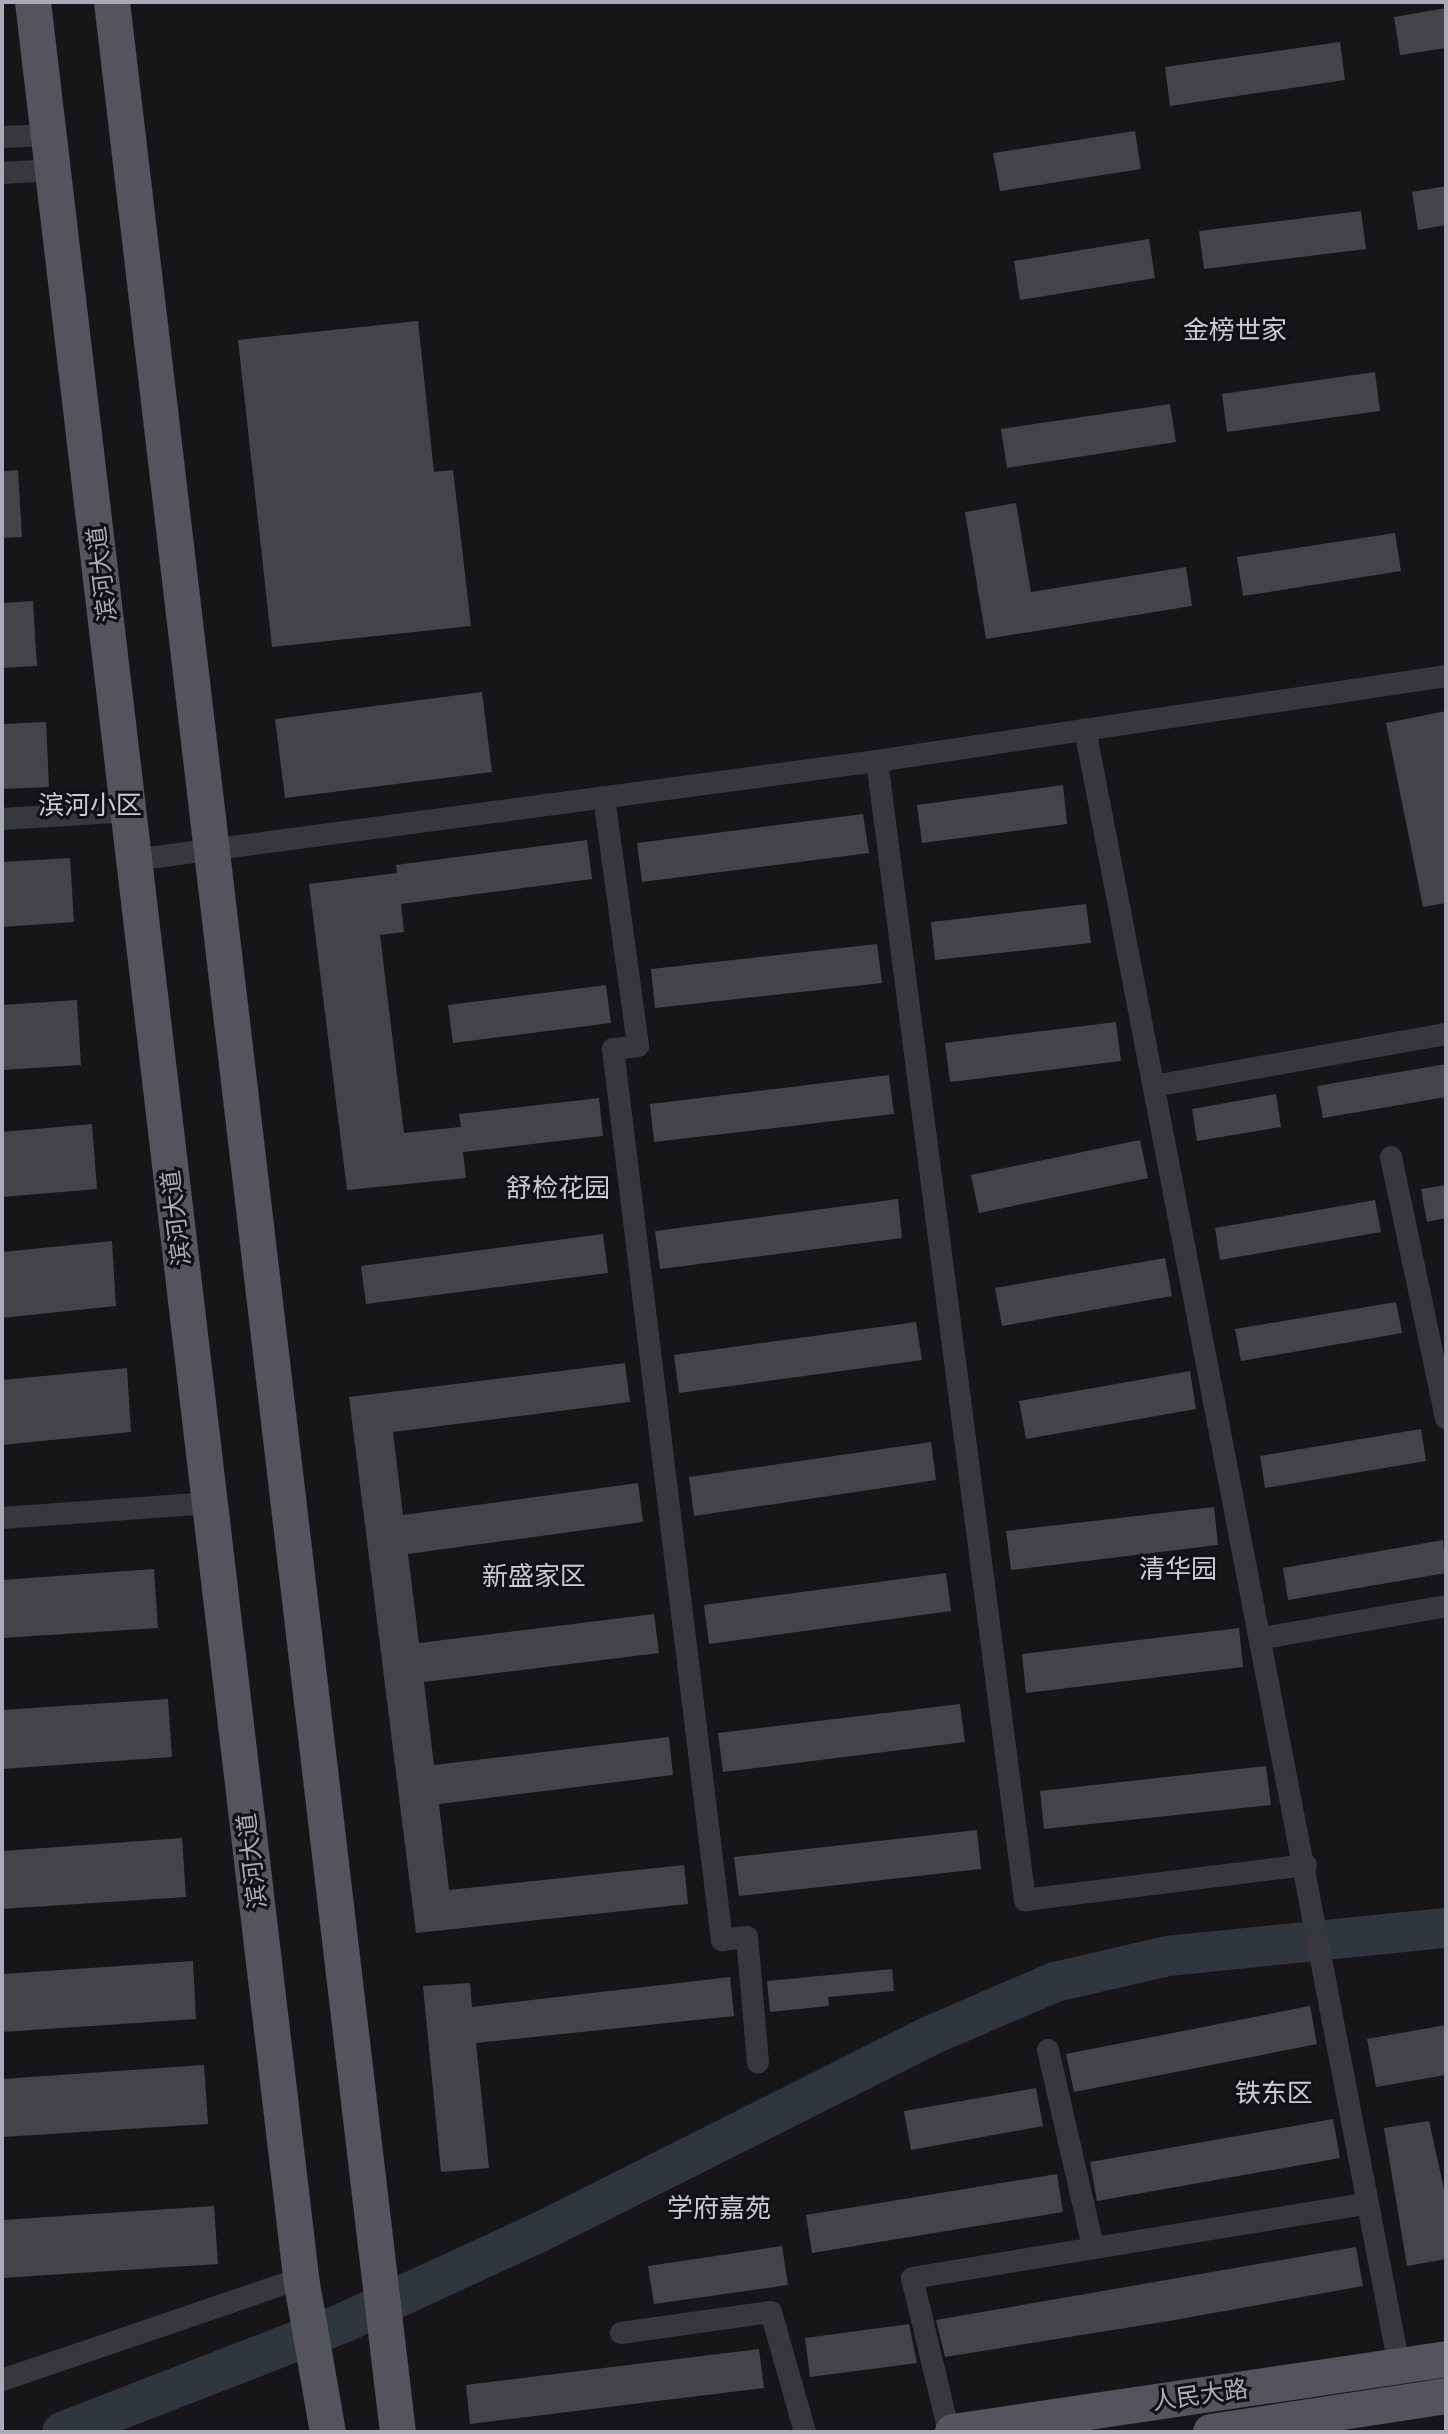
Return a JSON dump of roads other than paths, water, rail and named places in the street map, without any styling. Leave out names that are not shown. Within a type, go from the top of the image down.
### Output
[{"type":"main road","name":"滨河大道","points":[[33,2],[131,811],[134,860],[301,2278],[328,2432]]},
{"type":"main road","points":[[112,2],[398,2432]]},
{"type":"main road","name":"人民大路","points":[[951,2432],[1446,2359]]},
{"type":"main road","name":"人民大路","points":[[1211,2432],[1446,2396]]},
{"type":"street","points":[[2,137],[49,135]]},
{"type":"street","points":[[2,173],[53,170]]},
{"type":"street","points":[[134,860],[877,761],[1446,676]]},
{"type":"street","points":[[1085,729],[1263,1638],[1399,2366]]},
{"type":"street","points":[[877,761],[1025,1900],[1306,1865]]},
{"type":"street","points":[[604,797],[638,1046],[613,1049],[722,1940],[747,1937],[758,2063]]},
{"type":"street","points":[[2,819],[131,811]]},
{"type":"street","points":[[1154,1086],[1446,1034]]},
{"type":"street","points":[[1391,1157],[1446,1418]]},
{"type":"street","points":[[2,1518],[210,1503]]},
{"type":"street","points":[[1263,1638],[1446,1606]]},
{"type":"street","points":[[1048,2050],[1093,2247]]},
{"type":"street","points":[[951,2432],[912,2278],[1368,2203]]},
{"type":"street","points":[[2,2380],[301,2278]]},
{"type":"street","points":[[621,2333],[771,2312],[805,2432]]},
{"type":"waterway","points":[[62,2432],[345,2322],[538,2233],[927,2037],[1055,1982],[1168,1956],[1446,1928]]},
{"type":"district","name":"金榜世家","points":[[1235,330]]},
{"type":"district","name":"滨河小区","points":[[90,805]]},
{"type":"district","name":"舒检花园","points":[[558,1188]]},
{"type":"district","name":"清华园","points":[[1178,1569]]},
{"type":"district","name":"新盛家区","points":[[534,1576]]},
{"type":"district","name":"铁东区","points":[[1274,2093]]},
{"type":"district","name":"学府嘉苑","points":[[719,2208]]}]
